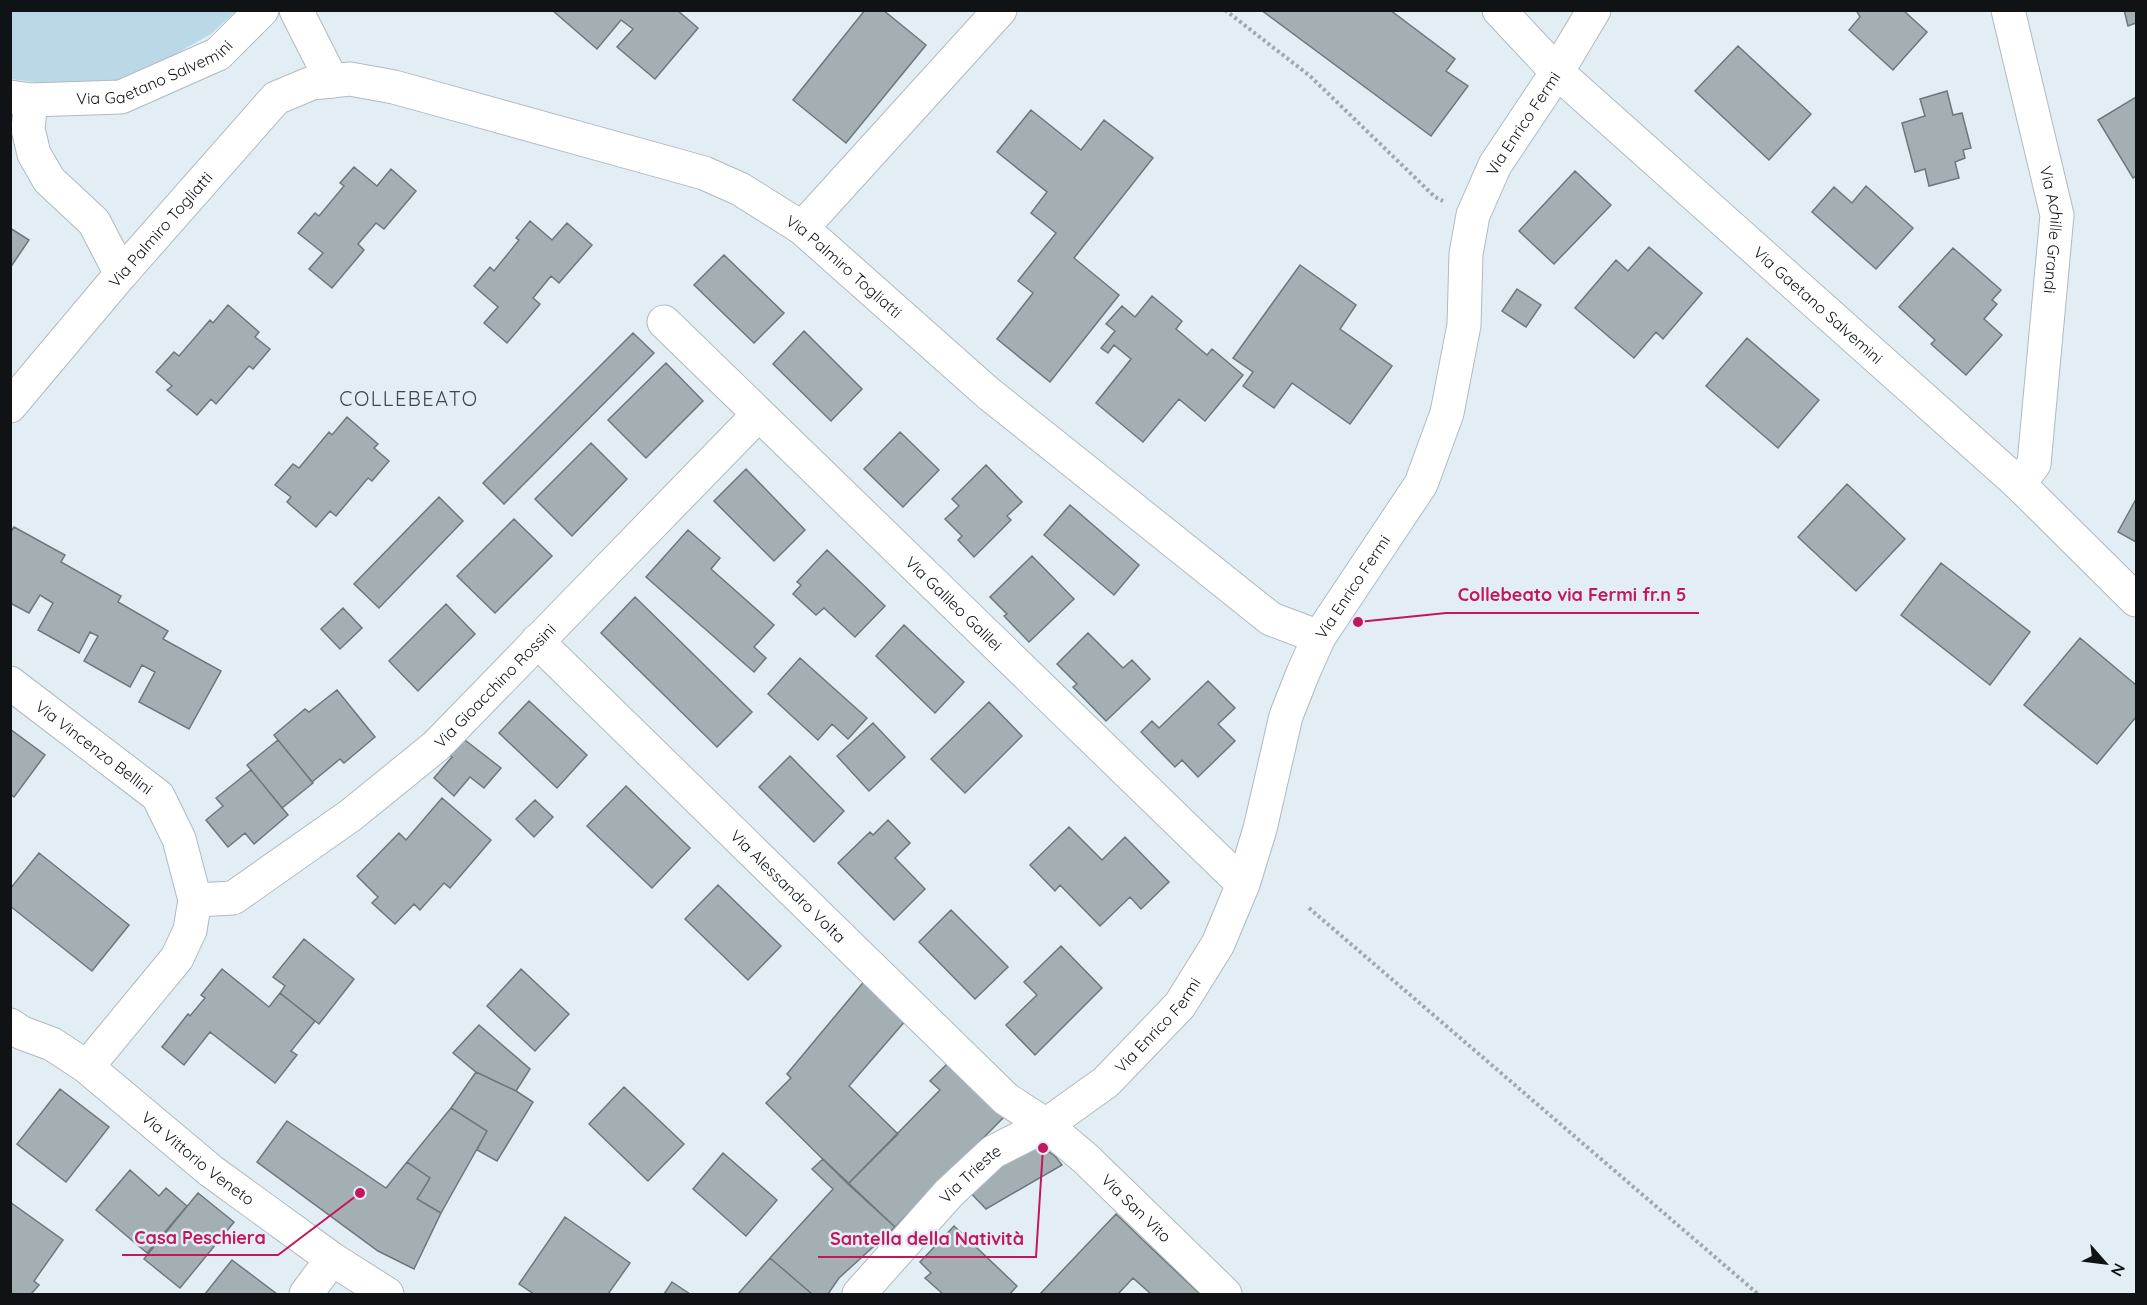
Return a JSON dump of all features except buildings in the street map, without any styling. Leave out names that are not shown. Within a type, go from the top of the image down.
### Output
[{"type":"street","name":"Via Gaetano Salvemini","points":[[121,274],[94,222],[49,180],[34,154],[21,98],[122,97],[218,54],[262,10]]},
{"type":"street","points":[[296,10],[332,81]]},
{"type":"street","points":[[802,228],[1000,10]]},
{"type":"street","name":"Via Gaetano Salvemini","points":[[1499,10],[1557,72],[2019,484],[2136,600]]},
{"type":"street","name":"Via Enrico Fermi","points":[[1046,1125],[1107,1082],[1180,1005],[1218,944],[1243,884],[1260,829],[1286,716],[1319,637],[1422,484],[1447,413],[1464,324],[1467,254],[1473,215],[1495,165],[1557,72],[1594,10]]},
{"type":"street","name":"Via Achille Grandi","points":[[2008,10],[2057,215],[2034,464],[2019,484]]},
{"type":"street","name":"Via Palmiro Togliatti","points":[[10,406],[121,274],[276,98],[312,83],[350,79],[394,87],[704,173],[740,189],[802,228],[988,393],[1271,619],[1319,637]]},
{"type":"street","name":"Via Galileo Galilei","points":[[664,322],[1243,884]]},
{"type":"street","name":"Via Gioacchino Rossini","points":[[195,900],[233,898],[351,815],[436,746],[758,415]]},
{"type":"street","name":"Via Palmiro Togliatti","points":[[1271,619],[1304,673]]},
{"type":"street","name":"Via Alessandro Volta","points":[[537,641],[1006,1099],[1046,1125]]},
{"type":"street","name":"Via Vincenzo Bellini","points":[[10,683],[158,796],[179,839],[195,900],[190,930],[177,958],[87,1067]]},
{"type":"street","name":"Via Vittorio Veneto","points":[[14,1032],[52,1044],[87,1067],[211,1171],[332,1259],[387,1294]]},
{"type":"street","name":"Via Trieste","points":[[859,1294],[949,1193],[993,1152],[1046,1125]]},
{"type":"street","name":"Via San Vito","points":[[1046,1125],[1086,1159],[1225,1294]]},
{"type":"street","points":[[306,1294],[332,1259]]},
{"type":"path","points":[[1225,10],[1310,76],[1435,197],[1473,215]]},
{"type":"path","points":[[1309,908],[1758,1294]]},
{"type":"shaded area","points":[[11,11],[236,11],[211,34],[138,75],[98,85],[58,85],[11,79]]},
{"type":"place","name":"Collebeato via Fermi fr.n 5","points":[[1358,622]]},
{"type":"place","name":"Santella della Natività","points":[[1043,1148]]},
{"type":"place","name":"Casa Peschiera","points":[[360,1193]]},
{"type":"district","name":"COLLEBEATO","points":[[409,398]]}]
